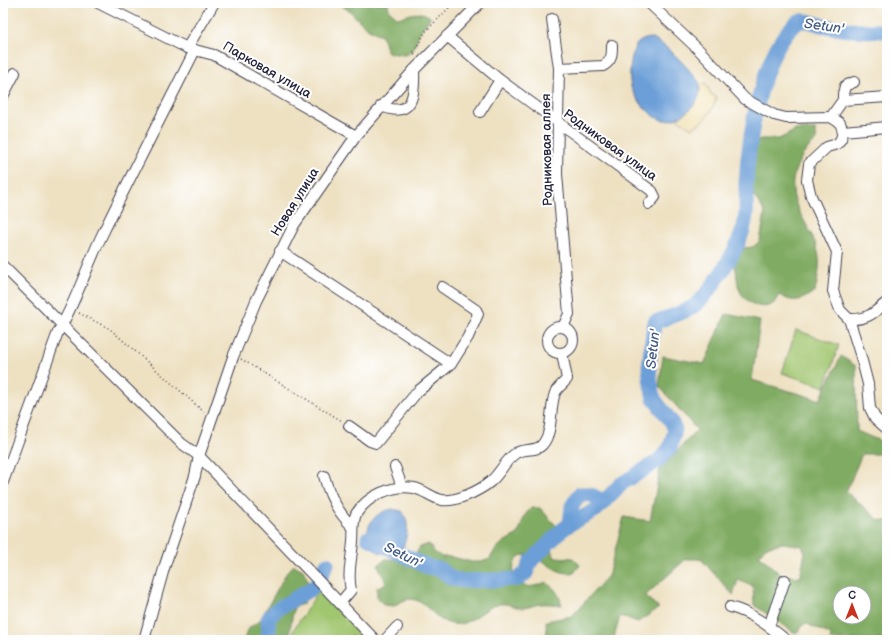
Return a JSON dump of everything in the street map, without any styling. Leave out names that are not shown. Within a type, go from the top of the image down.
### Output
[{"type":"street","points":[[3,482],[58,332],[119,199],[214,3]]},
{"type":"street","name":"Новая улица","points":[[144,640],[166,565],[195,476],[199,456],[212,418],[256,301],[280,251],[307,205],[356,136],[414,70],[480,3]]},
{"type":"street","points":[[649,3],[700,51],[745,99],[774,115],[798,119],[831,117],[840,123],[844,131],[841,139],[836,144],[827,147],[809,164],[807,180],[811,196],[837,252],[833,290],[840,310],[849,319],[866,374],[870,408],[875,418],[887,429]]},
{"type":"street","name":"Парковая улица","points":[[103,4],[191,49],[214,55],[356,136]]},
{"type":"street","name":"Родниковая аллея","points":[[552,19],[559,68],[557,174],[569,314],[563,327]]},
{"type":"street","name":"Родниковая улица","points":[[447,36],[500,80],[652,191],[655,197],[649,204]]},
{"type":"street","points":[[559,68],[603,66],[608,63],[612,56],[612,45]]},
{"type":"street","points":[[381,106],[398,111],[406,108],[412,101],[414,70]]},
{"type":"street","points":[[3,96],[15,73]]},
{"type":"street","points":[[480,112],[500,80]]},
{"type":"street","points":[[831,117],[843,100],[845,86],[854,82]]},
{"type":"street","points":[[843,100],[887,97]]},
{"type":"street","points":[[844,131],[887,126]]},
{"type":"street","points":[[280,251],[450,364]]},
{"type":"street","points":[[3,266],[181,444],[199,456],[375,640]]},
{"type":"street","points":[[349,426],[370,441],[376,443],[417,392],[450,364],[468,337],[478,314],[476,310],[442,287]]},
{"type":"street","points":[[849,319],[860,320],[870,317],[887,302]]},
{"type":"street","points":[[563,327],[571,333],[573,343],[567,351],[562,353],[552,350],[549,346],[547,337],[553,328],[563,327]]},
{"type":"street","points":[[340,603],[351,590],[349,580],[353,526],[356,515],[365,504],[381,494],[402,487],[415,488],[441,500],[451,500],[490,482],[514,454],[520,450],[541,446],[550,425],[556,391],[567,379],[562,353]]},
{"type":"street","points":[[395,467],[402,487]]},
{"type":"street","points":[[324,476],[328,493],[345,520],[353,526]]},
{"type":"street","points":[[769,626],[785,580]]},
{"type":"street","points":[[730,607],[746,611],[769,626],[786,640]]},
{"type":"street","points":[[385,640],[396,627]]},
{"type":"path","points":[[418,58],[413,53],[425,32],[454,3]]},
{"type":"path","points":[[69,310],[84,315],[110,329],[212,418]]},
{"type":"path","points":[[240,358],[349,426]]},
{"type":"green space","points":[[338,3],[388,3],[389,10],[398,18],[419,13],[423,13],[430,17],[420,32],[411,52],[406,55],[390,54],[386,50],[382,35],[369,29],[350,11]]},
{"type":"green space","points":[[796,130],[815,130],[817,140],[803,155],[797,166],[793,179],[795,201],[814,241],[819,257],[815,291],[798,300],[789,300],[779,295],[770,306],[765,307],[755,305],[742,295],[737,281],[734,264],[744,248],[753,247],[760,241],[765,212],[753,195],[751,185],[754,146],[760,139],[779,139]]},
{"type":"green space","points":[[726,314],[760,321],[752,380],[820,400],[841,356],[856,366],[857,431],[887,444],[885,454],[862,454],[846,492],[879,520],[887,521],[887,640],[830,640],[831,635],[805,623],[796,634],[754,605],[753,586],[738,580],[733,595],[701,559],[686,559],[645,596],[659,608],[638,622],[620,616],[614,638],[609,640],[547,640],[546,621],[572,616],[608,576],[624,517],[650,521],[660,469],[697,430],[659,386],[663,356],[704,364]],"holes":[[[783,543],[802,546],[805,552],[800,577],[781,575],[759,555],[765,547]]]},
{"type":"green space","points":[[796,330],[839,345],[825,387],[782,373]]},
{"type":"green space","points":[[531,508],[540,508],[560,530],[552,548],[554,557],[573,558],[580,565],[574,573],[565,573],[551,567],[534,556],[527,555],[519,556],[514,564],[513,573],[523,585],[526,586],[535,586],[546,582],[556,592],[562,605],[544,604],[523,608],[500,604],[490,607],[469,621],[452,624],[437,617],[419,601],[412,599],[394,606],[384,605],[377,597],[377,588],[386,583],[378,565],[386,559],[406,560],[415,555],[420,547],[429,544],[434,552],[442,557],[452,557],[472,562],[481,562],[490,559],[498,547],[505,541],[518,534],[525,515]]},
{"type":"green space","points":[[294,565],[303,570],[311,587],[303,604],[294,607],[288,640],[243,640],[250,627],[259,622],[287,572]]},
{"type":"green space","points":[[320,589],[367,640],[291,640],[292,632]]},
{"type":"sand","points":[[706,83],[711,94],[717,97],[708,116],[692,128],[676,118],[694,105],[699,96],[700,85]]},
{"type":"water","points":[[649,38],[656,40],[669,50],[683,63],[699,82],[699,97],[687,112],[677,118],[662,120],[653,115],[639,101],[631,87],[631,59],[634,48],[639,42]]},
{"type":"water","points":[[392,509],[402,511],[405,516],[407,532],[405,543],[400,553],[387,554],[378,551],[371,546],[368,538],[368,529],[372,521],[380,514]]},
{"type":"waterway","name":"Setun'","points":[[368,538],[428,567],[440,569],[451,578],[463,581],[518,579],[526,573],[531,561],[562,530],[596,510],[621,484],[658,461],[670,448],[675,430],[671,421],[654,399],[651,385],[649,367],[655,322],[685,311],[701,300],[723,271],[740,238],[746,219],[747,166],[754,120],[766,72],[775,51],[786,33],[799,21],[806,21],[849,30],[887,31]]},
{"type":"waterway","points":[[570,524],[572,506],[580,494],[592,495],[602,502]]},
{"type":"waterway","name":"Setun'","points":[[267,640],[269,631],[268,619],[277,609],[316,586],[327,564]]}]
